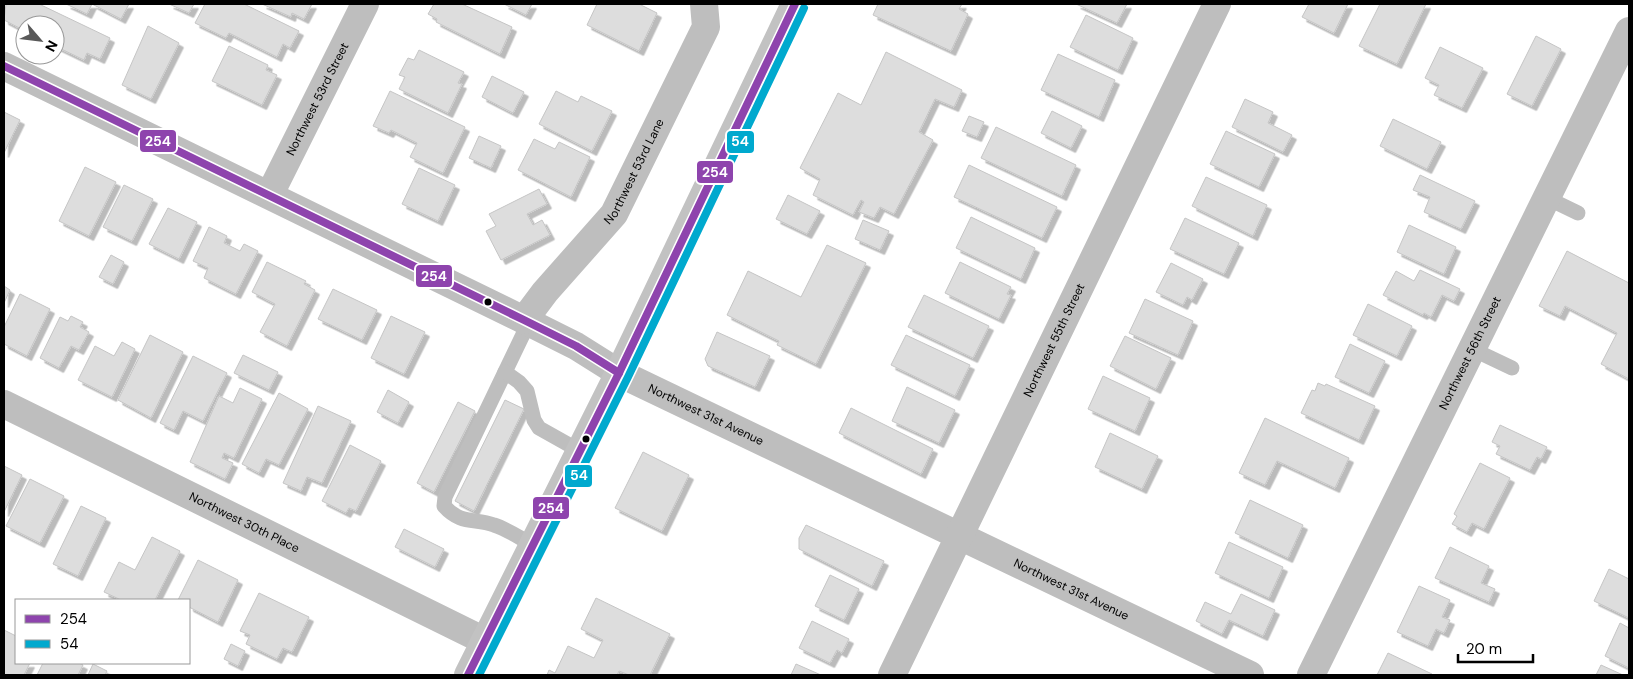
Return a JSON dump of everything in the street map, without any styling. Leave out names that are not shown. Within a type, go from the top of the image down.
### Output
[{"type":"main road","points":[[468,675],[619,374],[794,4]]},
{"type":"street","name":"Northwest 53rd Street","points":[[270,194],[365,4]]},
{"type":"street","name":"Northwest 53rd Lane","points":[[527,321],[545,292],[614,214],[706,27],[704,4]]},
{"type":"street","name":"Northwest 55th Street","points":[[892,675],[1217,4]]},
{"type":"street","name":"Northwest 56th Street","points":[[1311,675],[1629,30]]},
{"type":"street","name":"Northwest 31st Avenue","points":[[4,66],[270,194],[527,321],[576,346],[619,374],[1250,675]]},
{"type":"street","name":"Northwest 30th Place","points":[[4,404],[484,641]]},
{"type":"lane","points":[[1547,198],[1578,213]]},
{"type":"lane","points":[[527,321],[505,372],[445,496],[444,506],[450,512],[465,520],[496,525],[533,545]]},
{"type":"lane","points":[[1472,348],[1512,368]]},
{"type":"lane","points":[[505,372],[519,382],[527,391],[534,420],[539,428],[580,451]]},
{"type":"building","points":[[6,4],[39,4],[62,15],[15,15],[15,26],[4,20]]},
{"type":"building","points":[[66,4],[92,4],[87,14]]},
{"type":"building","points":[[92,4],[129,4],[121,19]]},
{"type":"building","points":[[169,4],[194,4],[189,13]]},
{"type":"building","points":[[205,4],[244,4],[299,31],[290,48],[283,44],[277,57],[229,33],[226,38],[195,23]]},
{"type":"building","points":[[262,4],[312,4],[304,19],[292,13],[291,17]]},
{"type":"building","points":[[434,4],[462,4],[512,27],[500,54],[436,22],[437,19],[428,14]]},
{"type":"building","points":[[504,4],[532,4],[526,15]]},
{"type":"building","points":[[597,4],[639,4],[657,13],[639,51],[587,25]]},
{"type":"building","points":[[878,4],[962,4],[959,9],[968,14],[951,51],[873,15]]},
{"type":"building","points":[[1076,4],[1127,4],[1117,23]]},
{"type":"building","points":[[1309,4],[1348,4],[1334,33],[1302,17]]},
{"type":"building","points":[[1380,4],[1426,4],[1397,64],[1359,46]]},
{"type":"building","points":[[1086,15],[1133,38],[1118,70],[1070,47]]},
{"type":"building","points":[[65,16],[110,38],[100,59],[87,53],[84,60],[65,51]]},
{"type":"building","points":[[148,26],[179,43],[151,99],[122,85]]},
{"type":"building","points":[[1536,36],[1561,49],[1532,106],[1507,94]]},
{"type":"building","points":[[229,46],[268,65],[266,70],[277,75],[262,105],[212,81]]},
{"type":"building","points":[[1440,47],[1483,68],[1462,108],[1434,95],[1439,85],[1425,78]]},
{"type":"building","points":[[419,50],[464,72],[458,83],[462,84],[448,113],[399,89],[405,77],[399,75],[408,58],[414,60]]},
{"type":"building","points":[[886,52],[962,90],[954,107],[935,99],[919,132],[933,140],[894,214],[880,207],[874,218],[859,212],[864,202],[861,200],[853,215],[813,195],[820,179],[800,168],[838,93],[861,105]]},
{"type":"building","points":[[1058,54],[1115,80],[1099,117],[1041,90]]},
{"type":"building","points":[[492,76],[524,92],[513,113],[482,97]]},
{"type":"building","points":[[390,91],[465,127],[443,173],[410,157],[417,143],[391,130],[389,133],[373,126]]},
{"type":"building","points":[[556,91],[578,102],[581,96],[612,111],[592,151],[539,124]]},
{"type":"building","points":[[1245,99],[1273,112],[1268,123],[1292,135],[1283,152],[1232,127]]},
{"type":"building","points":[[1052,111],[1082,126],[1071,148],[1041,133]]},
{"type":"building","points":[[4,112],[20,120],[4,153]]},
{"type":"building","points":[[969,116],[984,122],[977,137],[962,131]]},
{"type":"building","points":[[1393,119],[1441,142],[1427,169],[1380,146]]},
{"type":"building","points":[[996,127],[1076,165],[1062,196],[981,158]]},
{"type":"building","points":[[1226,131],[1275,154],[1259,187],[1210,164]]},
{"type":"building","points":[[479,136],[501,146],[491,168],[469,158]]},
{"type":"building","points":[[534,139],[555,149],[559,142],[590,157],[571,197],[518,170]]},
{"type":"building","points":[[969,165],[1057,207],[1042,238],[954,197]]},
{"type":"building","points":[[85,167],[116,182],[89,236],[59,221]]},
{"type":"building","points":[[419,168],[455,185],[438,221],[402,204]]},
{"type":"building","points":[[1420,175],[1475,201],[1461,229],[1424,212],[1430,197],[1413,190]]},
{"type":"building","points":[[1206,177],[1267,205],[1253,236],[1192,206]]},
{"type":"building","points":[[124,185],[153,199],[132,241],[103,227]]},
{"type":"building","points":[[539,189],[547,204],[527,214],[533,225],[542,220],[550,235],[501,260],[486,231],[496,226],[489,214]]},
{"type":"building","points":[[788,195],[820,211],[807,234],[776,219]]},
{"type":"building","points":[[168,208],[197,222],[179,259],[149,244]]},
{"type":"building","points":[[971,217],[1035,248],[1021,279],[956,248]]},
{"type":"building","points":[[1185,218],[1239,243],[1224,274],[1170,249]]},
{"type":"building","points":[[863,220],[889,231],[880,250],[855,239]]},
{"type":"building","points":[[1409,225],[1456,247],[1444,274],[1397,252]]},
{"type":"building","points":[[209,227],[227,236],[224,243],[240,251],[244,244],[258,251],[236,294],[204,278],[208,268],[193,261]]},
{"type":"building","points":[[827,245],[866,263],[816,364],[777,345],[779,341],[727,315],[748,271],[801,297]]},
{"type":"building","points":[[1567,251],[1629,283],[1629,379],[1601,364],[1617,333],[1565,306],[1560,316],[1539,306]]},
{"type":"building","points":[[111,255],[124,262],[113,284],[99,277]]},
{"type":"building","points":[[267,262],[306,281],[304,284],[315,290],[287,346],[260,332],[275,304],[252,292]]},
{"type":"building","points":[[960,262],[1011,287],[1007,294],[1011,295],[999,319],[945,293]]},
{"type":"building","points":[[1171,263],[1203,279],[1192,300],[1187,297],[1183,305],[1156,292]]},
{"type":"building","points":[[1420,270],[1460,289],[1454,301],[1442,295],[1431,317],[1424,313],[1423,315],[1383,295],[1396,271],[1414,281]]},
{"type":"building","points":[[4,286],[10,290],[4,303]]},
{"type":"building","points":[[333,289],[377,310],[362,340],[318,319]]},
{"type":"building","points":[[20,294],[50,309],[27,356],[4,344],[4,327]]},
{"type":"building","points":[[924,295],[989,326],[973,358],[908,327]]},
{"type":"building","points":[[1145,299],[1193,321],[1178,355],[1129,333]]},
{"type":"building","points":[[1368,304],[1412,326],[1397,356],[1353,335]]},
{"type":"building","points":[[71,316],[83,322],[80,327],[89,332],[79,350],[71,346],[59,368],[40,358],[60,317],[68,321]]},
{"type":"building","points":[[391,316],[425,332],[404,374],[371,358]]},
{"type":"building","points":[[717,332],[770,356],[755,387],[708,366],[705,359]]},
{"type":"building","points":[[150,335],[183,352],[151,418],[118,400]]},
{"type":"building","points":[[906,335],[970,365],[955,396],[891,365]]},
{"type":"building","points":[[1125,336],[1171,358],[1156,389],[1110,366]]},
{"type":"building","points":[[122,342],[135,349],[112,397],[78,380],[95,346],[114,356]]},
{"type":"building","points":[[1350,344],[1385,361],[1369,393],[1335,377]]},
{"type":"building","points":[[243,355],[278,372],[269,390],[234,373]]},
{"type":"building","points":[[193,356],[227,373],[203,421],[183,411],[174,430],[160,423]]},
{"type":"building","points":[[1103,376],[1150,398],[1135,431],[1088,409]]},
{"type":"building","points":[[1318,383],[1325,386],[1326,384],[1375,406],[1359,440],[1301,413],[1312,390],[1315,391]]},
{"type":"building","points":[[907,387],[955,410],[939,443],[892,421]]},
{"type":"building","points":[[240,388],[262,399],[234,458],[224,453],[222,458],[233,463],[225,479],[190,462],[219,396],[233,403]]},
{"type":"building","points":[[388,390],[409,402],[398,423],[377,412]]},
{"type":"building","points":[[279,393],[308,409],[279,465],[266,459],[259,473],[242,464]]},
{"type":"building","points":[[505,400],[524,409],[474,511],[455,501]]},
{"type":"building","points":[[458,402],[475,411],[434,492],[417,483]]},
{"type":"building","points":[[318,406],[351,421],[322,483],[307,477],[301,491],[283,483]]},
{"type":"building","points":[[851,408],[933,449],[921,474],[839,433]]},
{"type":"building","points":[[1265,418],[1349,458],[1335,488],[1277,461],[1265,485],[1239,473]]},
{"type":"building","points":[[1500,425],[1547,447],[1541,459],[1537,457],[1530,470],[1496,454],[1500,446],[1492,442]]},
{"type":"building","points":[[1110,433],[1158,456],[1142,489],[1095,467]]},
{"type":"building","points":[[350,445],[381,461],[356,511],[349,508],[346,513],[322,501]]},
{"type":"building","points":[[643,452],[689,475],[662,531],[615,508]]},
{"type":"building","points":[[1480,463],[1510,478],[1484,529],[1472,523],[1467,532],[1452,524],[1457,516],[1454,514]]},
{"type":"building","points":[[4,466],[22,475],[4,512]]},
{"type":"building","points":[[30,479],[64,496],[40,543],[6,526]]},
{"type":"building","points":[[1250,500],[1303,525],[1288,558],[1235,533]]},
{"type":"building","points":[[81,506],[106,518],[78,576],[53,564]]},
{"type":"building","points":[[806,525],[884,561],[872,586],[799,549],[799,538]]},
{"type":"building","points":[[404,529],[444,549],[435,567],[395,547]]},
{"type":"building","points":[[152,537],[180,551],[156,599],[119,599],[104,592],[119,562],[135,570]]},
{"type":"building","points":[[1229,542],[1283,567],[1269,598],[1215,573]]},
{"type":"building","points":[[1450,547],[1489,566],[1481,583],[1495,589],[1489,602],[1435,578]]},
{"type":"building","points":[[198,560],[238,580],[218,622],[190,608],[190,599],[178,599]]},
{"type":"building","points":[[1609,569],[1629,579],[1629,618],[1594,601]]},
{"type":"building","points":[[830,575],[859,589],[844,620],[815,606]]},
{"type":"building","points":[[1419,586],[1450,600],[1442,617],[1450,620],[1444,633],[1436,629],[1428,646],[1397,632]]},
{"type":"building","points":[[259,593],[309,617],[292,652],[283,648],[277,659],[246,644],[250,635],[240,631]]},
{"type":"building","points":[[1241,594],[1275,610],[1263,636],[1229,620],[1222,634],[1196,621],[1205,602],[1231,614]]},
{"type":"building","points":[[596,598],[670,634],[650,675],[629,675],[619,671],[617,675],[547,675],[549,670],[555,673],[568,646],[594,658],[603,640],[581,629]]},
{"type":"building","points":[[812,621],[849,639],[842,653],[837,650],[830,663],[799,648]]},
{"type":"building","points":[[1620,623],[1629,628],[1629,668],[1605,656]]},
{"type":"building","points":[[4,630],[15,636],[15,664],[30,664],[24,675],[4,675]]},
{"type":"building","points":[[231,644],[245,651],[238,666],[224,659]]},
{"type":"building","points":[[1388,653],[1432,674],[1432,675],[1377,675]]},
{"type":"building","points":[[42,664],[83,665],[78,675],[37,675]]},
{"type":"building","points":[[93,664],[107,671],[105,675],[88,675]]},
{"type":"building","points":[[796,664],[821,675],[791,675]]},
{"type":"building","points":[[1601,665],[1623,675],[1596,675]]},
{"type":"transit line","name":"254","points":[[468,675],[619,373],[795,4]]},
{"type":"transit line","name":"54","points":[[479,675],[628,377],[804,8]]},
{"type":"transit line","name":"254","points":[[4,66],[524,320],[576,346],[619,373]]}]
